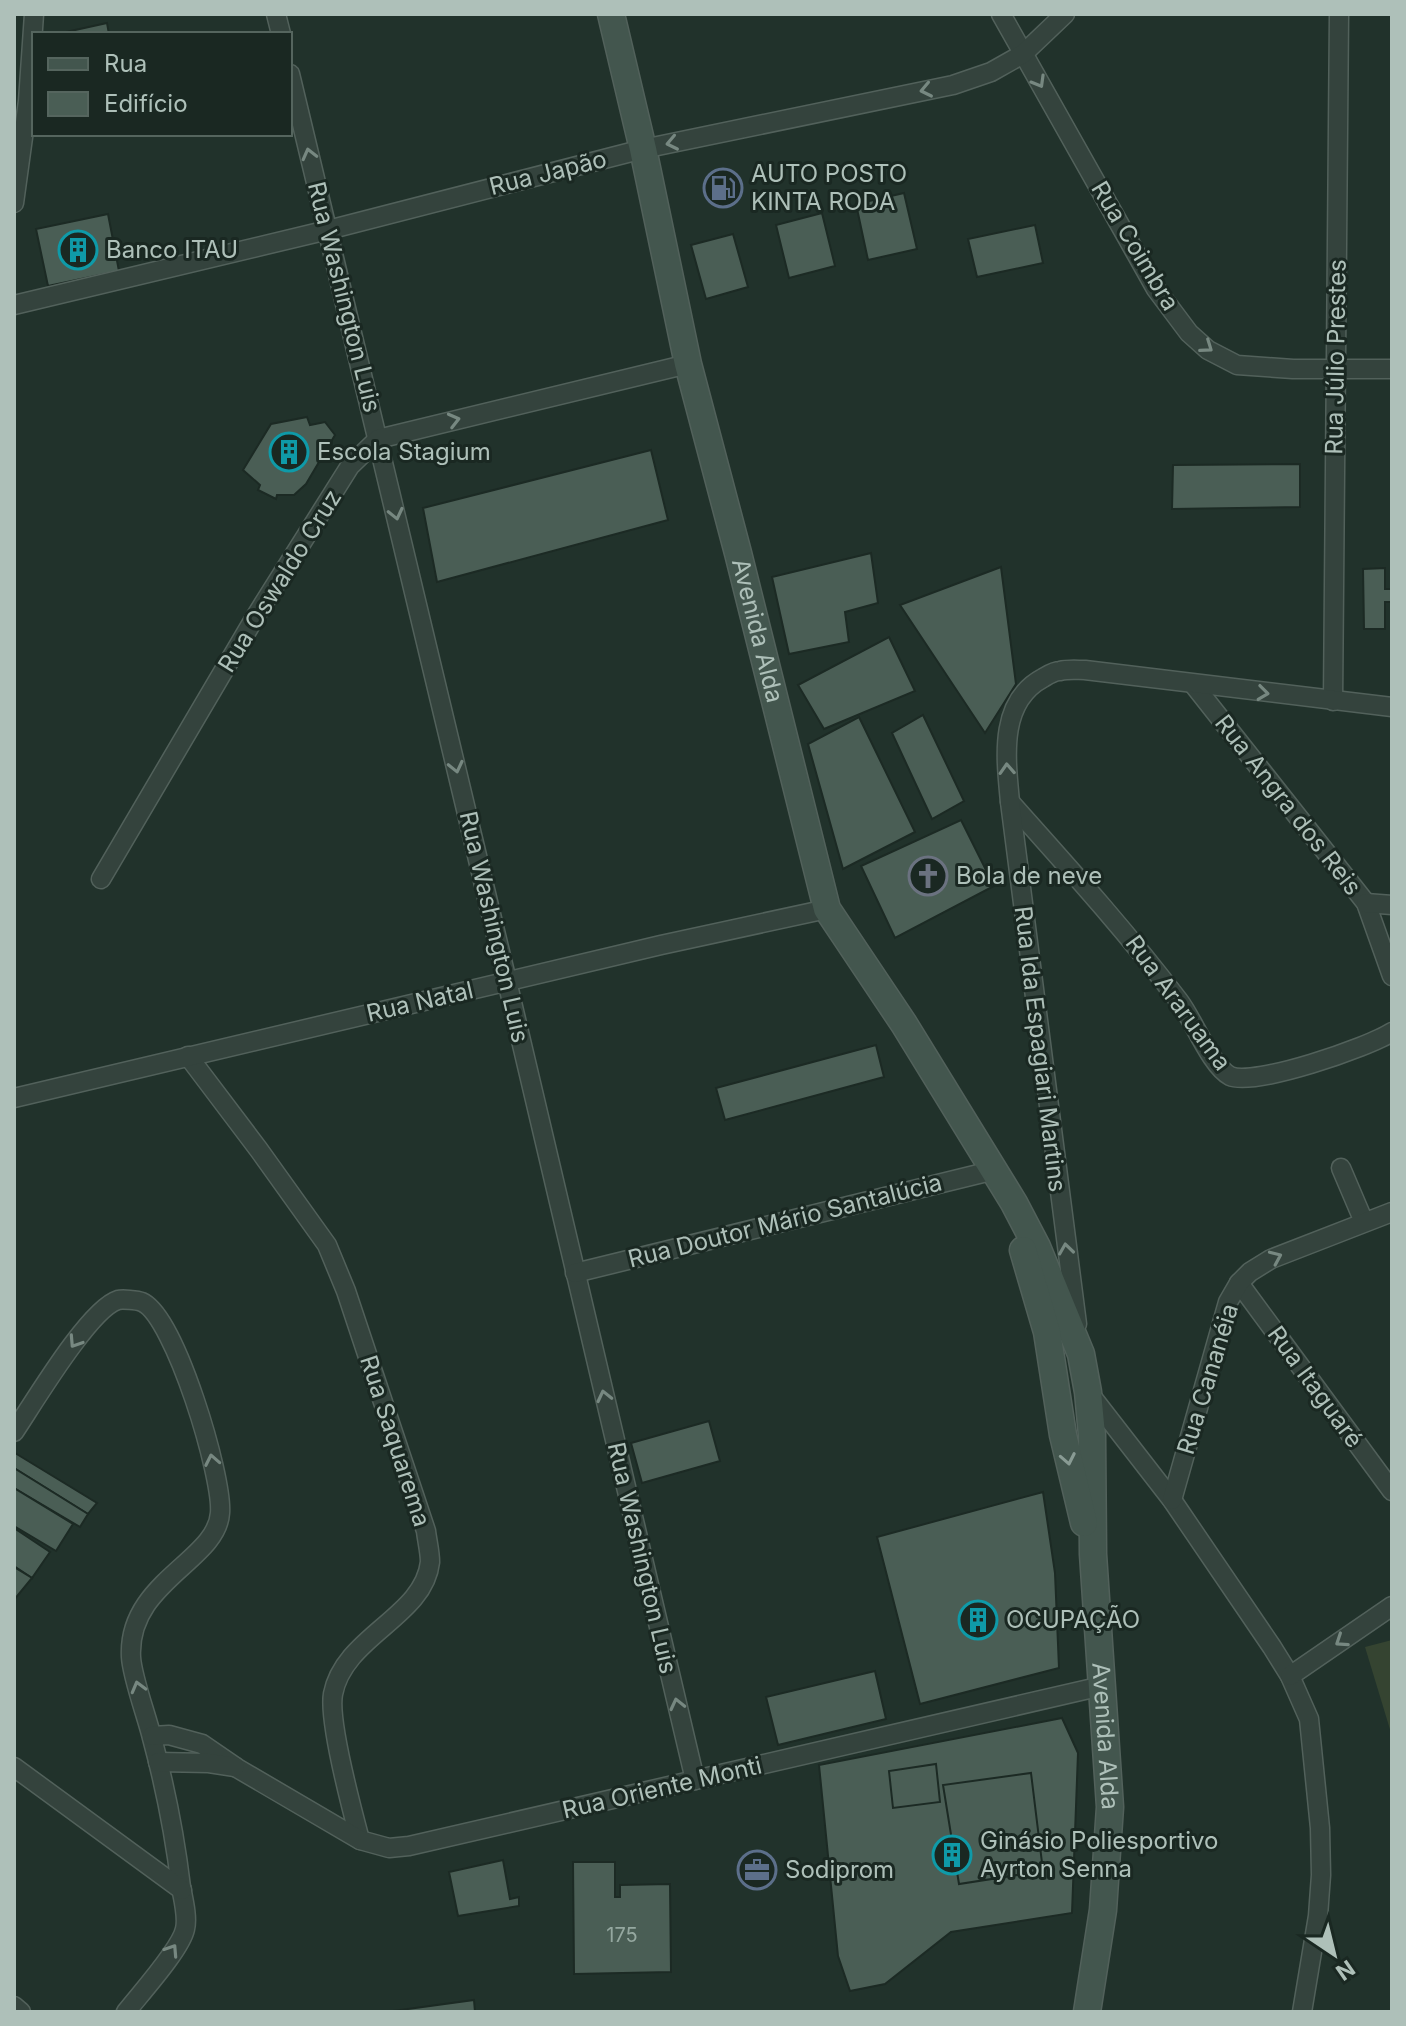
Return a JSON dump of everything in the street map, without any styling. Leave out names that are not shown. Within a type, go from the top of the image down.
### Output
[{"type":"main road","name":"Avenida Alda","points":[[611,14],[688,364],[827,909],[904,1024],[1014,1203],[1047,1269],[1081,1354],[1088,1392],[1093,1554],[1110,1807],[1108,1871],[1087,2012]]},
{"type":"main road","name":"Avenida Alda","points":[[1014,1203],[1022,1244],[1047,1332],[1073,1483],[1093,1554]]},
{"type":"main road","points":[[1047,1332],[1088,1392]]},
{"type":"street","name":"Rua Coimbra","points":[[1001,14],[1156,289],[1189,333],[1208,350],[1237,365],[1392,369]]},
{"type":"street","name":"Rua Japão","points":[[14,305],[328,230],[643,149],[953,85],[991,72],[1023,54],[1065,14]]},
{"type":"street","name":"Rua Júlio Prestes","points":[[1333,701],[1339,14]]},
{"type":"street","points":[[14,203],[28,101],[32,43]]},
{"type":"street","name":"Rua Washington Luis","points":[[292,82],[695,1780]]},
{"type":"street","points":[[378,439],[688,364]]},
{"type":"street","name":"Rua Oswaldo Cruz","points":[[101,879],[257,614],[350,466],[378,439]]},
{"type":"street","name":"Rua Ida Espagiari Martins","points":[[1081,1354],[1006,765],[1007,732],[1017,701],[1035,682],[1057,671],[1085,670],[1392,707]]},
{"type":"street","name":"Rua Angra dos Reis","points":[[1193,684],[1366,903],[1392,976]]},
{"type":"street","name":"Rua Araruama","points":[[1010,802],[1129,935],[1189,1014],[1222,1069],[1230,1076],[1241,1078],[1305,1066],[1381,1039],[1392,1032]]},
{"type":"street","points":[[1366,903],[1392,905]]},
{"type":"street","name":"Rua Natal","points":[[14,1098],[827,909]]},
{"type":"street","name":"Rua Saquarema","points":[[188,1056],[311,1221],[337,1266],[426,1531],[430,1561],[423,1586],[364,1642],[340,1671],[333,1696],[351,1809],[360,1840]]},
{"type":"street","points":[[1341,1168],[1364,1222]]},
{"type":"street","name":"Rua Doutor Mário Santalúcia","points":[[575,1273],[995,1170]]},
{"type":"street","name":"Rua Cananéia","points":[[1172,1500],[1228,1302],[1239,1283],[1271,1259],[1392,1212]]},
{"type":"street","name":"Rua Itaguaré","points":[[1239,1283],[1392,1491]]},
{"type":"street","points":[[14,1432],[80,1333],[97,1313],[119,1300],[142,1302],[155,1315],[181,1366],[208,1437],[220,1514],[211,1537],[142,1608],[134,1630],[131,1657],[158,1762],[182,1890],[185,1928],[173,1951],[126,2012]]},
{"type":"street","points":[[1088,1392],[1172,1500],[1290,1676],[1309,1719],[1320,1828],[1318,1916],[1302,2012]]},
{"type":"street","points":[[1290,1676],[1392,1606]]},
{"type":"street","name":"Rua Oriente Monti","points":[[152,1736],[188,1738],[360,1840],[389,1848],[409,1846],[1102,1686]]},
{"type":"street","name":"Rua Oriente Monti","points":[[158,1762],[209,1763],[237,1768]]},
{"type":"street","points":[[14,1767],[182,1890]]},
{"type":"street","points":[[14,2006],[21,2012]]},
{"type":"green space","points":[[1392,1640],[1392,1736],[1365,1647]]},
{"type":"building","points":[[107,23],[109,32],[66,32]]},
{"type":"building","points":[[904,193],[917,249],[868,260],[856,204]]},
{"type":"building","points":[[822,213],[835,266],[789,278],[776,225]]},
{"type":"building","name":"Banco ITAU","points":[[108,214],[119,271],[48,286],[36,229]]},
{"type":"building","points":[[1035,225],[1043,263],[977,277],[968,239]]},
{"type":"building","points":[[733,234],[748,287],[706,299],[691,245]]},
{"type":"building","name":"Escola Stagium","points":[[307,417],[310,425],[325,422],[335,435],[306,484],[294,495],[277,495],[276,499],[258,490],[260,485],[243,470],[271,424]]},
{"type":"building","points":[[651,450],[668,520],[437,582],[423,508]]},
{"type":"building","points":[[1300,464],[1300,507],[1172,509],[1173,465]]},
{"type":"building","points":[[871,553],[878,603],[845,612],[849,642],[789,654],[772,577]]},
{"type":"building","points":[[1001,567],[1016,684],[985,733],[900,605]]},
{"type":"building","points":[[1385,568],[1385,589],[1392,589],[1392,602],[1385,602],[1385,629],[1364,629],[1363,569]]},
{"type":"building","points":[[889,637],[915,691],[824,729],[798,685]]},
{"type":"building","points":[[923,715],[964,801],[932,819],[892,733]]},
{"type":"building","points":[[859,717],[915,832],[843,869],[808,744]]},
{"type":"building","name":"Bola de neve","points":[[961,820],[994,886],[895,938],[861,866]]},
{"type":"building","points":[[876,1045],[884,1077],[725,1120],[716,1088]]},
{"type":"building","points":[[709,1421],[720,1461],[642,1483],[631,1443]]},
{"type":"building","points":[[15,1453],[97,1503],[88,1514],[14,1468]]},
{"type":"building","points":[[14,1468],[88,1514],[80,1527],[14,1488]]},
{"type":"building","points":[[14,1488],[73,1524],[56,1551],[14,1526]]},
{"type":"building","name":"OCUPAÇÃO","points":[[1043,1492],[1055,1573],[1059,1668],[920,1704],[877,1537]]},
{"type":"building","points":[[14,1528],[50,1552],[32,1578],[14,1566]]},
{"type":"building","points":[[14,1567],[32,1578],[14,1600]]},
{"type":"building","points":[[875,1671],[886,1719],[778,1745],[766,1697]]},
{"type":"building","name":"Ginásio Poliesportivo Ayrton Senna","points":[[1062,1718],[1078,1753],[1072,1913],[951,1932],[885,1984],[850,1991],[838,1956],[819,1765]]},
{"type":"building","points":[[936,1764],[940,1802],[893,1808],[889,1771]]},
{"type":"building","name":"Ginásio Poliesportivo Ayrton Senna","points":[[1031,1773],[1043,1871],[959,1884],[943,1785]]},
{"type":"building","points":[[503,1860],[510,1899],[519,1897],[519,1906],[458,1916],[449,1872]]},
{"type":"building","points":[[573,1862],[615,1862],[615,1897],[620,1897],[620,1885],[670,1884],[671,1972],[574,1974]]},
{"type":"building","points":[[474,2000],[475,2012],[386,2012]]},
{"type":"place","name":"AUTO POSTO KINTA RODA","points":[[723,188]]},
{"type":"place","name":"Banco ITAU","points":[[78,250]]},
{"type":"place","name":"Escola Stagium","points":[[289,452]]},
{"type":"place","name":"Bola de neve","points":[[928,876]]},
{"type":"place","name":"OCUPAÇÃO","points":[[978,1620]]},
{"type":"place","name":"Ginásio Poliesportivo Ayrton Senna","points":[[952,1855]]},
{"type":"place","name":"Sodiprom","points":[[757,1870]]}]
